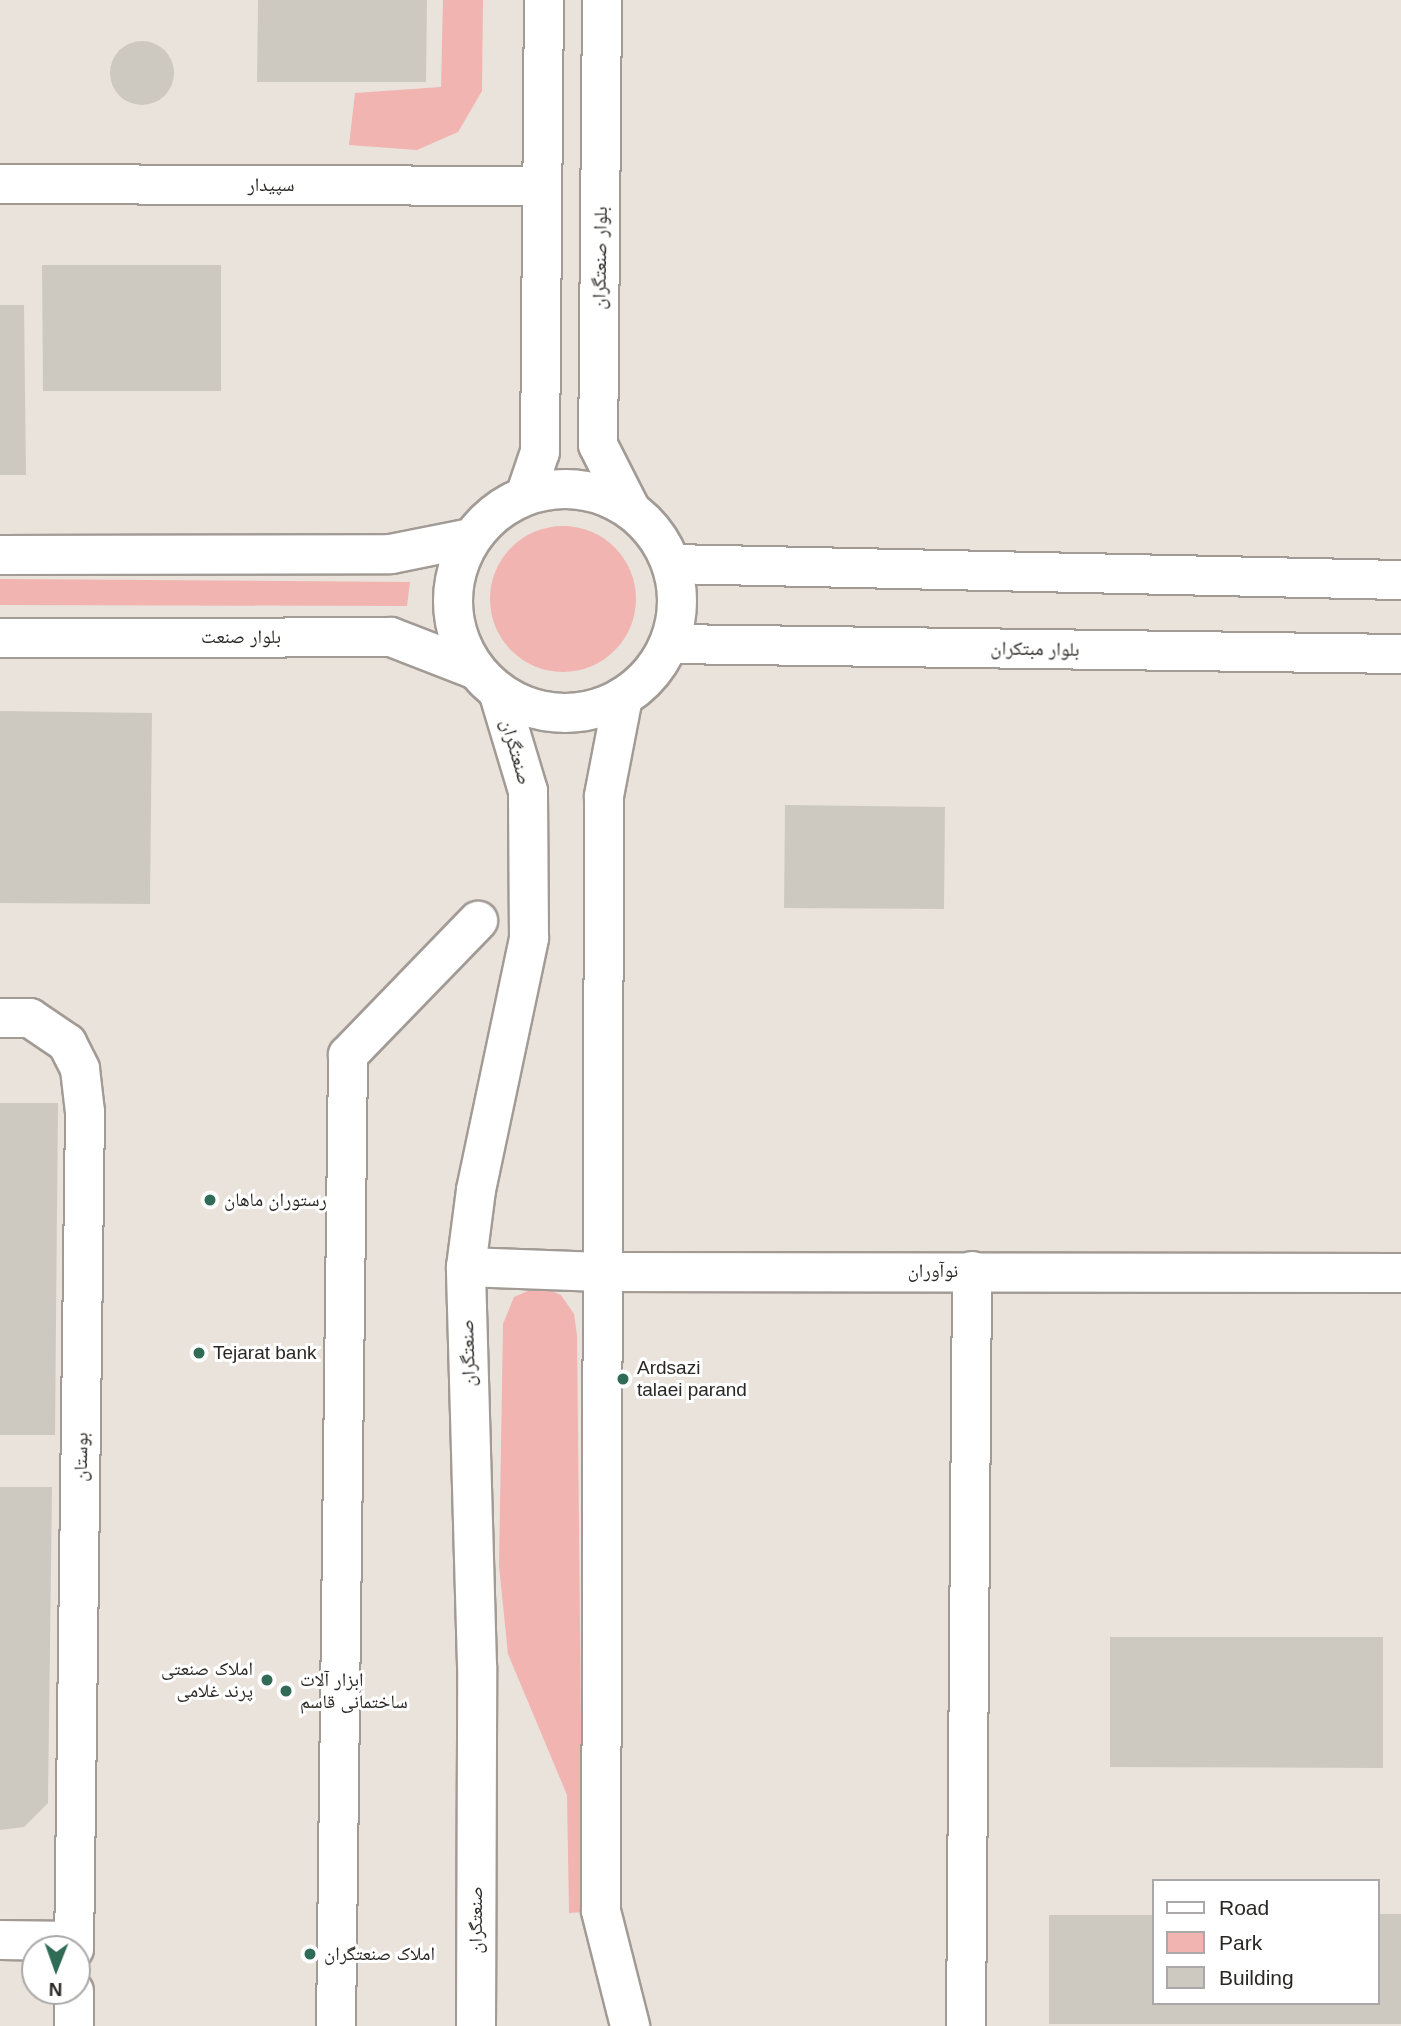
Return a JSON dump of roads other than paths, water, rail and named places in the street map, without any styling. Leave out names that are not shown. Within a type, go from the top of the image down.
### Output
[{"type":"street","points":[[525,496],[540,452],[544,0]]},
{"type":"street","name":"بلوار صنعتگران","points":[[602,0],[598,445],[630,508]]},
{"type":"street","name":"سپیدار","points":[[0,184],[542,187]]},
{"type":"street","points":[[565,488],[600,494],[630,508],[656,534],[672,564],[678,608],[669,644],[653,671],[623,697],[576,713],[551,712],[523,705],[487,681],[460,641],[453,611],[456,574],[471,538],[494,514],[525,496],[565,488]]},
{"type":"street","points":[[0,555],[391,554],[471,538]]},
{"type":"street","points":[[672,564],[1401,580]]},
{"type":"street","name":"بلوار صنعت","points":[[0,638],[391,637],[487,681]]},
{"type":"street","name":"بلوار مبتکران","points":[[669,644],[1401,653]]},
{"type":"street","name":"صنعتگران","points":[[476,2026],[477,1666],[466,1267],[476,1190],[529,938],[528,791],[487,681]]},
{"type":"street","points":[[623,697],[604,796],[601,1911],[630,2026]]},
{"type":"street","points":[[336,2026],[348,1055],[478,920]]},
{"type":"street","name":"بوستان","points":[[0,1018],[30,1018],[67,1043],[80,1069],[85,1112],[74,1935]]},
{"type":"street","name":"نوآوران","points":[[466,1267],[601,1272],[972,1270],[1401,1273]]},
{"type":"street","points":[[966,2026],[972,1270]]},
{"type":"street","points":[[0,1940],[21,1941]]},
{"type":"street","points":[[74,2005],[74,2026]]},
{"type":"place","name":"رستوران ماهان","points":[[210,1200]]},
{"type":"place","name":"Tejarat bank","points":[[199,1353]]},
{"type":"place","name":"Ardsazi talaei parand","points":[[623,1379]]},
{"type":"place","name":"املاک صنعتی پرند غلامی","points":[[267,1680]]},
{"type":"place","name":"ابزار آلات ساختمانی قاسم","points":[[286,1691]]},
{"type":"place","name":"املاک صنعتگران","points":[[310,1954]]}]
